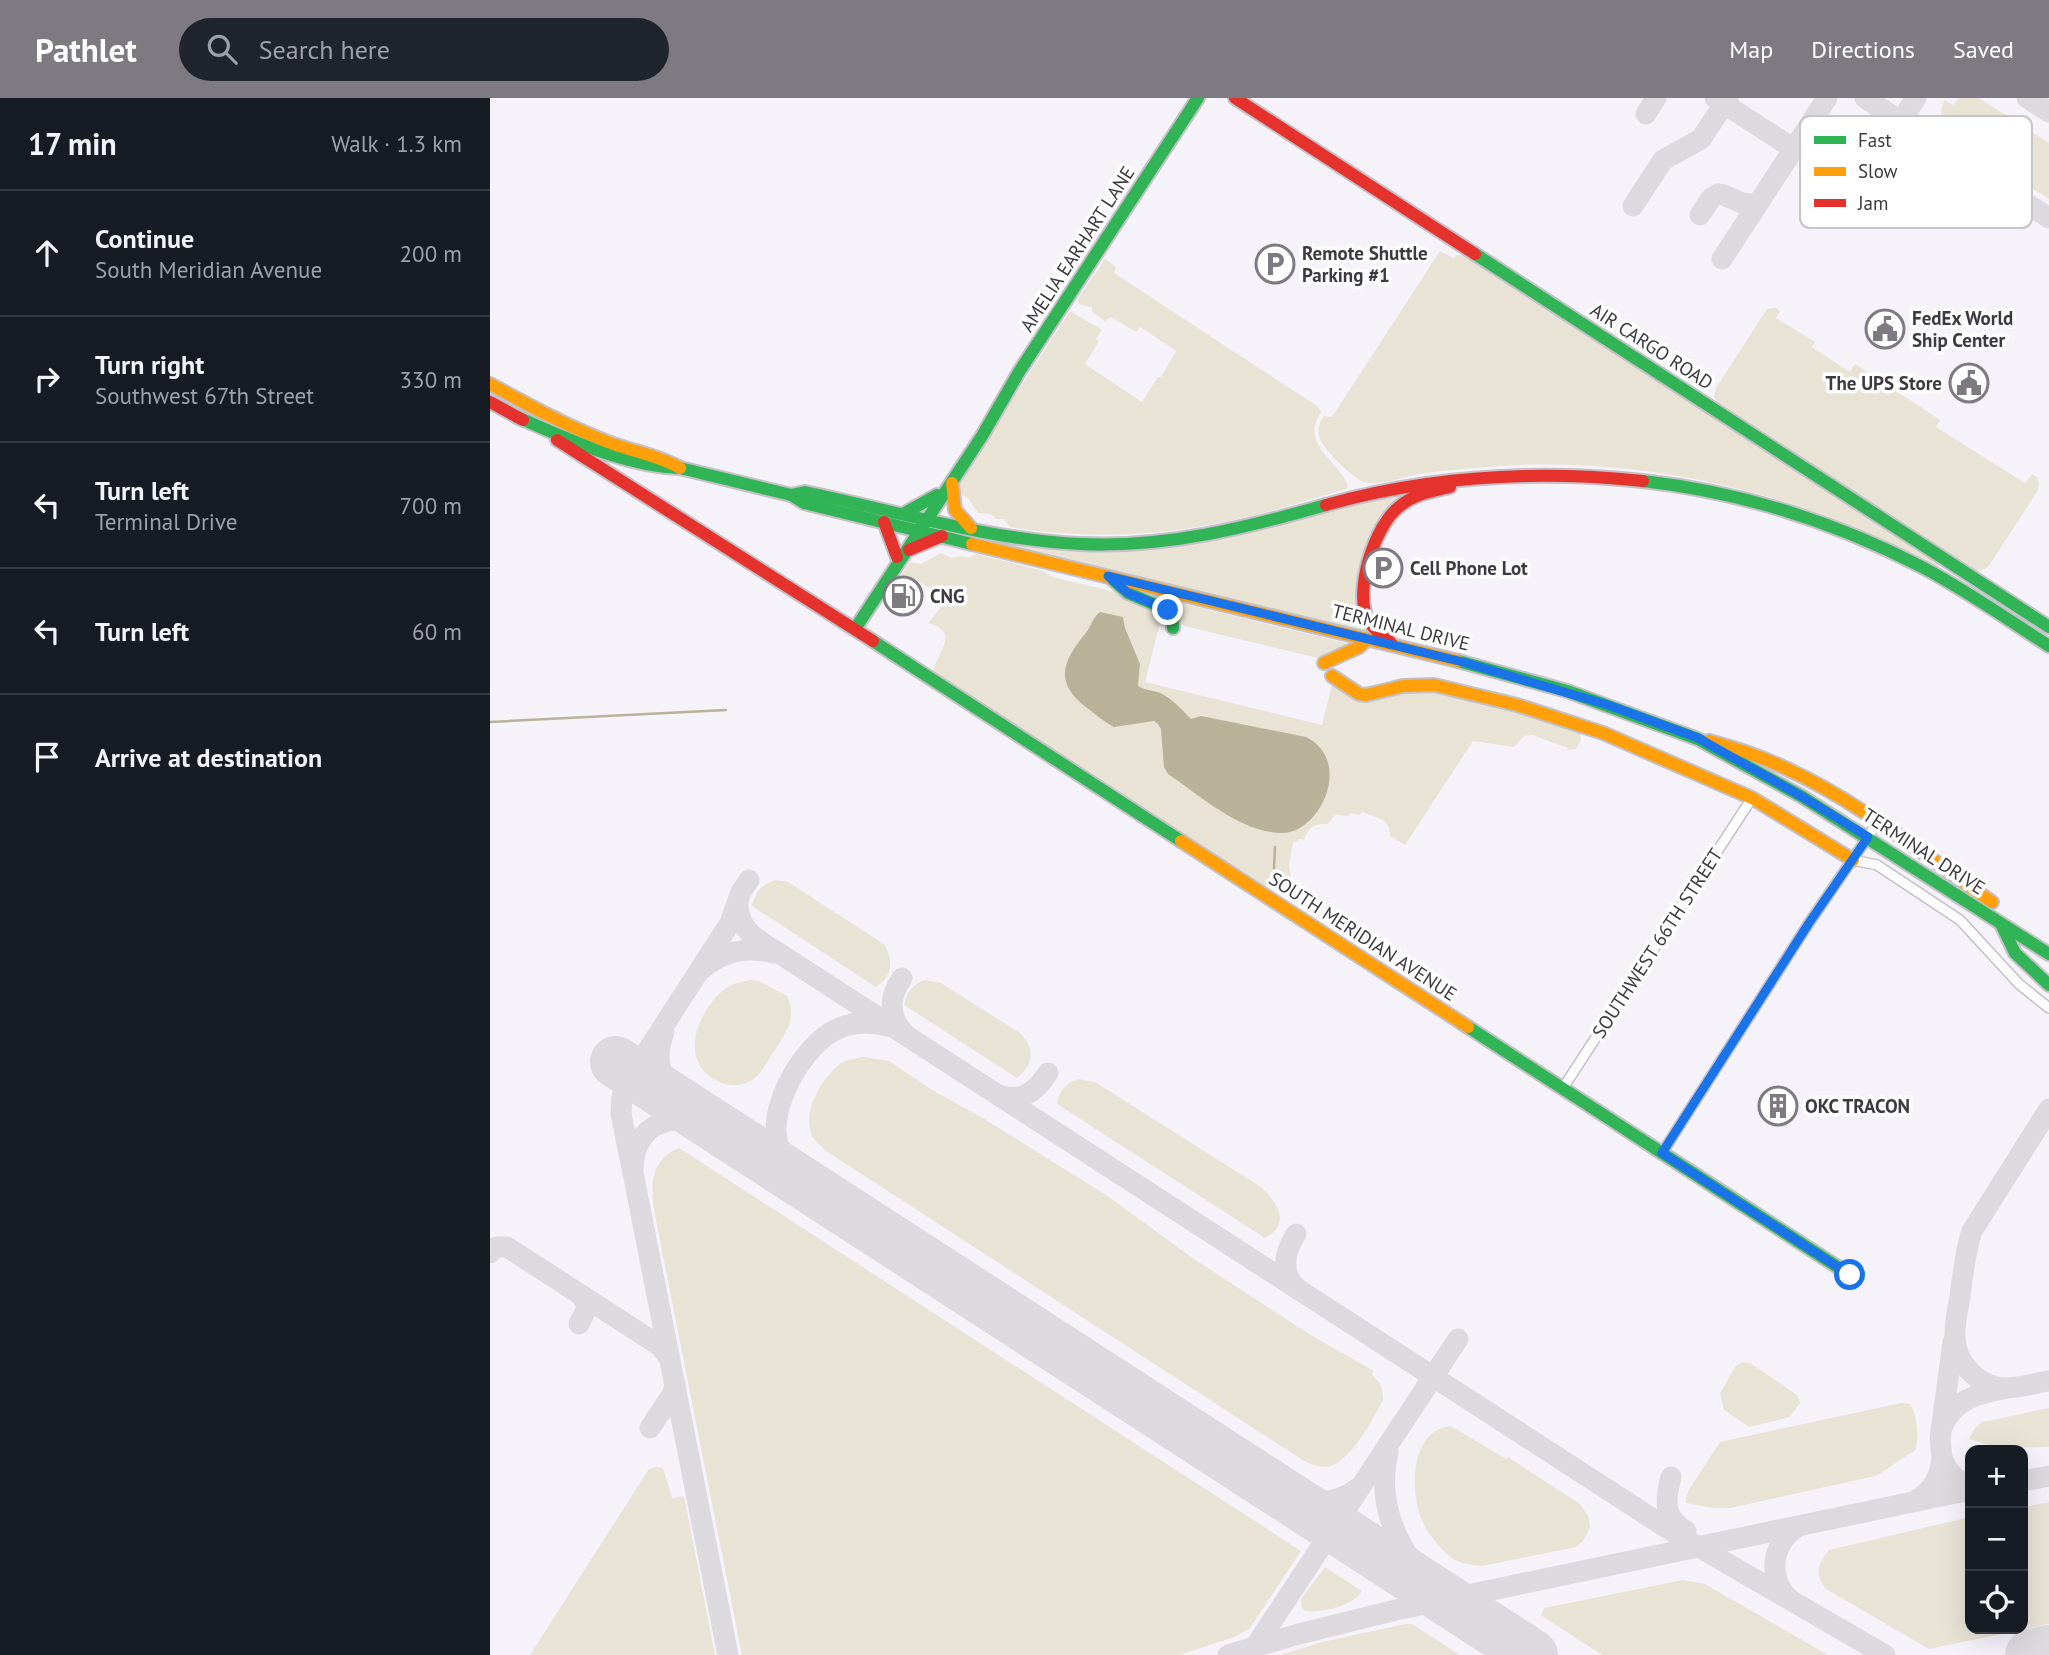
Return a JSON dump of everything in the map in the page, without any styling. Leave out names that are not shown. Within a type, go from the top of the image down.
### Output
[{"type":"main road","name":"AMELIA EARHART LANE","points":[[855,629],[922,524],[953,482],[1198,98]]},
{"type":"main road","name":"AIR CARGO ROAD","points":[[1235,98],[2049,627]]},
{"type":"main road","name":"TERMINAL DRIVE","points":[[490,384],[545,416],[616,445],[667,459],[680,468]]},
{"type":"main road","points":[[490,402],[517,417]]},
{"type":"main road","name":"TERMINAL DRIVE","points":[[517,417],[634,461],[664,469],[680,468],[791,495],[804,503],[884,522],[971,528],[1069,544],[1102,545],[1158,541],[1240,529],[1377,492],[1487,476],[1574,474],[1639,480],[1726,495],[1829,526],[1897,555],[1971,596],[2049,646]]},
{"type":"main road","name":"SOUTH MERIDIAN AVENUE","points":[[517,417],[583,455],[855,629],[1850,1275]]},
{"type":"main road","name":"AMELIA EARHART LANE","points":[[922,524],[937,495],[977,433],[989,422]]},
{"type":"main road","points":[[1391,644],[1385,635],[1371,626],[1364,612],[1363,593],[1376,536],[1388,517],[1413,497],[1487,476]]},
{"type":"main road","points":[[953,482],[955,510],[971,528]]},
{"type":"main road","name":"TERMINAL DRIVE","points":[[791,495],[805,492],[903,513],[942,536],[1477,665],[1567,691],[1698,738],[1868,837],[2001,924],[2015,953],[2049,985]]},
{"type":"main road","points":[[903,513],[937,495]]},
{"type":"main road","points":[[884,522],[903,553],[942,536]]},
{"type":"main road","points":[[1108,576],[1128,593],[1168,610],[1172,614],[1173,628]]},
{"type":"main road","points":[[1324,663],[1359,648],[1368,639]]},
{"type":"main road","points":[[1332,676],[1359,694],[1366,695],[1420,684],[1434,685],[1517,705],[1603,733],[1752,798],[1853,860]]},
{"type":"main road","points":[[1698,738],[1731,746],[1778,765],[1822,788],[1878,822],[1992,902]]},
{"type":"main road","points":[[1956,895],[1963,883]]},
{"type":"main road","points":[[2001,924],[2049,954]]},
{"type":"street","name":"SOUTHWEST 66TH STREET","points":[[1563,1088],[1752,798]]},
{"type":"street","points":[[1662,1153],[1809,923],[1878,822]]},
{"type":"street","points":[[1853,860],[1877,865],[1960,920],[2019,984],[2049,1008]]},
{"type":"shaded area","points":[[1959,98],[1979,98],[2007,116],[1941,116],[1945,100],[1953,105]]},
{"type":"shaded area","points":[[2032,132],[2049,143],[2049,199],[2032,188]]},
{"type":"shaded area","points":[[1440,251],[1453,258],[1457,255],[1467,256],[1941,563],[1938,567],[1839,521],[1788,503],[1736,488],[1629,469],[1520,465],[1431,472],[1380,483],[1362,481],[1332,456],[1321,441],[1319,425],[1324,416],[1332,417]]},
{"type":"shaded area","points":[[1105,259],[1116,267],[1114,273],[1317,406],[1321,412],[1316,423],[1316,440],[1345,479],[1347,489],[1210,525],[1096,535],[1010,527],[1004,519],[978,513],[968,498],[955,492],[1070,311],[1102,330],[1096,339],[1099,341],[1085,364],[1142,402],[1158,377],[1161,377],[1176,351],[1140,327],[1136,332],[1111,317],[1105,321],[1092,312],[1092,307],[1078,302],[1078,298]]},
{"type":"shaded area","points":[[1776,308],[1780,311],[1776,318],[1815,342],[1812,347],[1850,372],[1855,364],[1940,420],[1936,427],[2025,483],[2032,474],[2037,477],[2037,492],[1988,567],[1979,571],[1970,570],[1719,407],[1714,397],[1716,388],[1767,309]]},
{"type":"shaded area","points":[[1409,490],[1410,493],[1383,515],[1370,538],[1357,597],[1368,633],[997,545],[998,541],[1006,540],[1116,549],[1316,512]]},
{"type":"shaded area","points":[[941,553],[951,558],[969,558],[976,554],[1040,570],[1056,578],[1115,592],[1163,611],[1145,682],[1322,725],[1331,680],[1355,697],[1432,690],[1498,705],[1576,729],[1580,732],[1581,740],[1576,749],[1567,750],[1568,748],[1532,735],[1524,736],[1514,747],[1473,741],[1405,845],[1390,836],[1388,826],[1378,818],[1363,812],[1359,815],[1335,815],[1328,824],[1316,825],[1310,829],[1304,840],[1293,843],[1289,864],[1292,883],[1285,891],[1267,889],[933,672],[945,637],[938,627],[928,623],[940,608],[937,602],[941,595],[909,576],[891,600],[887,600],[886,596],[910,562],[921,564]]},
{"type":"shaded area","points":[[1181,603],[1345,643],[1347,646],[1322,659],[1184,626],[1179,620]]},
{"type":"shaded area","points":[[1100,612],[1123,617],[1140,664],[1138,686],[1165,695],[1191,719],[1201,716],[1306,737],[1320,748],[1328,762],[1330,778],[1319,809],[1309,821],[1296,830],[1282,833],[1252,827],[1237,820],[1168,774],[1164,767],[1161,729],[1158,724],[1154,721],[1114,727],[1076,699],[1066,681],[1067,663]]},
{"type":"shaded area","points":[[776,880],[788,882],[884,944],[890,967],[882,982],[876,987],[752,906],[760,889]]},
{"type":"shaded area","points":[[750,980],[761,982],[787,996],[791,1018],[783,1037],[759,1074],[744,1084],[718,1082],[699,1064],[695,1038],[706,1010],[718,995],[731,985]]},
{"type":"shaded area","points":[[925,980],[941,983],[1020,1033],[1030,1050],[1029,1062],[1023,1073],[1017,1078],[904,1005],[911,989]]},
{"type":"shaded area","points":[[864,1057],[889,1061],[929,1088],[986,1120],[1106,1195],[1194,1259],[1314,1337],[1374,1371],[1372,1375],[1381,1386],[1383,1400],[1354,1447],[1331,1466],[1317,1466],[1304,1461],[826,1151],[814,1139],[810,1130],[809,1119],[815,1097],[835,1068],[845,1061]]},
{"type":"shaded area","points":[[1078,1079],[1095,1082],[1261,1187],[1276,1206],[1280,1220],[1278,1226],[1265,1238],[1057,1104],[1064,1088]]},
{"type":"shaded area","points":[[679,1148],[1301,1551],[1250,1628],[1237,1636],[1180,1655],[742,1655],[652,1193],[658,1166],[666,1156]]},
{"type":"shaded area","points":[[1742,1362],[1750,1363],[1797,1395],[1800,1403],[1790,1417],[1749,1427],[1724,1410],[1720,1393],[1736,1366]]},
{"type":"shaded area","points":[[1901,1403],[1910,1404],[1915,1415],[1915,1451],[1875,1476],[1730,1508],[1686,1503],[1690,1488],[1720,1442]]},
{"type":"shaded area","points":[[2049,1408],[2049,1447],[1989,1445],[1969,1439],[1982,1422]]},
{"type":"shaded area","points":[[1451,1426],[1506,1459],[1508,1457],[1580,1504],[1589,1518],[1590,1527],[1583,1541],[1576,1547],[1482,1566],[1461,1562],[1449,1556],[1433,1539],[1419,1512],[1415,1473],[1417,1459],[1429,1437],[1438,1429]]},
{"type":"shaded area","points":[[663,1468],[672,1498],[684,1496],[715,1655],[530,1655],[649,1469]]},
{"type":"shaded area","points":[[2049,1502],[2049,1624],[2028,1628],[2028,1508]]},
{"type":"shaded area","points":[[1965,1518],[1965,1634],[2001,1634],[1929,1649],[1826,1589],[1820,1579],[1819,1569],[1829,1550]]},
{"type":"shaded area","points":[[1325,1567],[1362,1591],[1345,1604],[1320,1611],[1305,1611],[1301,1599]]},
{"type":"shaded area","points":[[1683,1580],[1705,1584],[1828,1655],[1602,1655],[1541,1615],[1544,1608]]},
{"type":"shaded area","points":[[1412,1624],[1460,1655],[1280,1655],[1322,1642]]},
{"type":"waterway","points":[[490,722],[726,710]]},
{"type":"waterway","points":[[1274,868],[1275,847]]},
{"type":"taxiway","points":[[1646,114],[1656,98]]},
{"type":"taxiway","points":[[1715,98],[1794,149]]},
{"type":"taxiway","points":[[1633,206],[1663,160],[1701,139],[1728,98]]},
{"type":"taxiway","points":[[1815,116],[1827,98]]},
{"type":"taxiway","points":[[1865,98],[1893,116]]},
{"type":"taxiway","points":[[1904,116],[1916,98]]},
{"type":"taxiway","points":[[2027,98],[2049,112]]},
{"type":"taxiway","points":[[1722,259],[1800,139]]},
{"type":"taxiway","points":[[1700,215],[1711,198],[1718,194],[1743,203],[1760,201]]},
{"type":"taxiway","points":[[2032,207],[2049,218]]},
{"type":"taxiway","points":[[728,1655],[621,1114],[626,1084],[730,923],[741,892],[749,880]]},
{"type":"taxiway","points":[[738,902],[742,922],[762,943],[1673,1532],[1885,1655]]},
{"type":"taxiway","points":[[702,969],[718,958],[735,952],[754,950],[773,953]]},
{"type":"taxiway","points":[[902,978],[892,1005],[895,1019],[903,1032]]},
{"type":"taxiway","points":[[828,1199],[798,1175],[786,1161],[778,1144],[776,1129],[783,1096],[800,1064],[823,1038],[841,1027],[854,1024],[874,1023],[887,1026]]},
{"type":"taxiway","points":[[664,1032],[659,1054],[662,1074],[672,1091],[687,1107]]},
{"type":"taxiway","points":[[998,1095],[1014,1097],[1027,1094],[1033,1091],[1048,1073]]},
{"type":"taxiway","points":[[2049,1109],[1972,1231],[1964,1263],[1955,1334],[1963,1363],[1977,1378],[1986,1383],[2006,1388],[2049,1381]]},
{"type":"taxiway","points":[[633,1168],[635,1152],[641,1139],[659,1124],[685,1119],[713,1124]]},
{"type":"taxiway","points":[[1296,1234],[1289,1248],[1286,1269],[1297,1289]]},
{"type":"taxiway","points":[[490,1253],[496,1247],[507,1247],[660,1346],[669,1357]]},
{"type":"taxiway","points":[[579,1324],[588,1306],[581,1295]]},
{"type":"taxiway","points":[[1253,1650],[1458,1339]]},
{"type":"taxiway","points":[[1942,1458],[1940,1439],[1953,1342]]},
{"type":"taxiway","points":[[650,1428],[673,1393],[675,1384]]},
{"type":"taxiway","points":[[1942,1427],[1959,1404],[1984,1393],[2003,1389]]},
{"type":"taxiway","points":[[1388,1452],[1386,1497],[1398,1538],[1423,1575],[1455,1605]]},
{"type":"taxiway","points":[[1917,1500],[1935,1482],[1942,1458],[1953,1475],[1965,1483]]},
{"type":"taxiway","points":[[2028,1480],[2049,1476]]},
{"type":"taxiway","points":[[1671,1477],[1668,1508],[1673,1520],[1686,1531]]},
{"type":"taxiway","points":[[1280,1492],[1310,1500],[1330,1501],[1358,1488]]},
{"type":"taxiway","points":[[1228,1655],[1396,1610],[1965,1491]]},
{"type":"taxiway","points":[[1789,1599],[1777,1580],[1775,1560],[1783,1541],[1799,1526]]},
{"type":"runway","points":[[616,1062],[1532,1655]]},
{"type":"runway","points":[[2031,1655],[2049,1651]]},
{"type":"traffic: fast","points":[[855,629],[1198,98]]},
{"type":"traffic: fast","points":[[1475,254],[2049,627]]},
{"type":"traffic: fast","points":[[517,417],[617,457],[680,468],[791,495],[804,503],[972,544]]},
{"type":"traffic: fast","points":[[1643,481],[1751,501],[1855,536],[1938,576],[2049,646]]},
{"type":"traffic: fast","points":[[791,495],[805,492],[977,531],[1081,544],[1144,543],[1205,535],[1326,505]]},
{"type":"traffic: fast","points":[[903,514],[937,495]]},
{"type":"traffic: fast","points":[[1111,578],[1128,593],[1168,610],[1172,614],[1173,628]]},
{"type":"traffic: fast","points":[[873,641],[1181,841]]},
{"type":"traffic: fast","points":[[1458,661],[1567,691],[1698,739],[1801,796],[2049,954]]},
{"type":"traffic: fast","points":[[2002,926],[2015,953],[2049,985]]},
{"type":"traffic: fast","points":[[1468,1027],[1850,1275]]},
{"type":"traffic: slow","points":[[490,384],[581,431],[680,468]]},
{"type":"traffic: slow","points":[[952,483],[955,510],[971,528]]},
{"type":"traffic: slow","points":[[972,544],[1458,661]]},
{"type":"traffic: slow","points":[[1324,663],[1359,647],[1368,639]]},
{"type":"traffic: slow","points":[[1332,676],[1359,694],[1366,695],[1403,686],[1434,685],[1517,705],[1603,733],[1752,798],[1853,860]]},
{"type":"traffic: slow","points":[[1709,741],[1776,764],[1840,797],[1992,902]]},
{"type":"traffic: slow","points":[[1181,841],[1468,1027]]},
{"type":"traffic: jam","points":[[1235,98],[1475,254]]},
{"type":"traffic: jam","points":[[490,402],[523,420]]},
{"type":"traffic: jam","points":[[557,440],[873,641]]},
{"type":"traffic: jam","points":[[1326,505],[1404,487],[1483,478],[1563,476],[1643,481]]},
{"type":"traffic: jam","points":[[1391,643],[1370,624],[1364,608],[1365,576],[1375,543],[1382,527],[1405,502],[1450,487]]},
{"type":"traffic: jam","points":[[884,522],[897,557]]},
{"type":"traffic: jam","points":[[909,550],[942,536]]},
{"type":"place","name":"Remote Shuttle Parking #1","points":[[1275,264]]},
{"type":"place","name":"FedEx World Ship Center","points":[[1885,329]]},
{"type":"place","name":"The UPS Store","points":[[1969,383]]},
{"type":"place","name":"Cell Phone Lot","points":[[1383,568]]},
{"type":"place","name":"CNG","points":[[903,596]]},
{"type":"place","name":"OKC TRACON","points":[[1778,1106]]},
{"type":"route","points":[[1168,610],[1128,593],[1108,576],[1463,662],[1608,705],[1698,738],[1868,837],[1809,923],[1662,1153],[1850,1275]]}]
